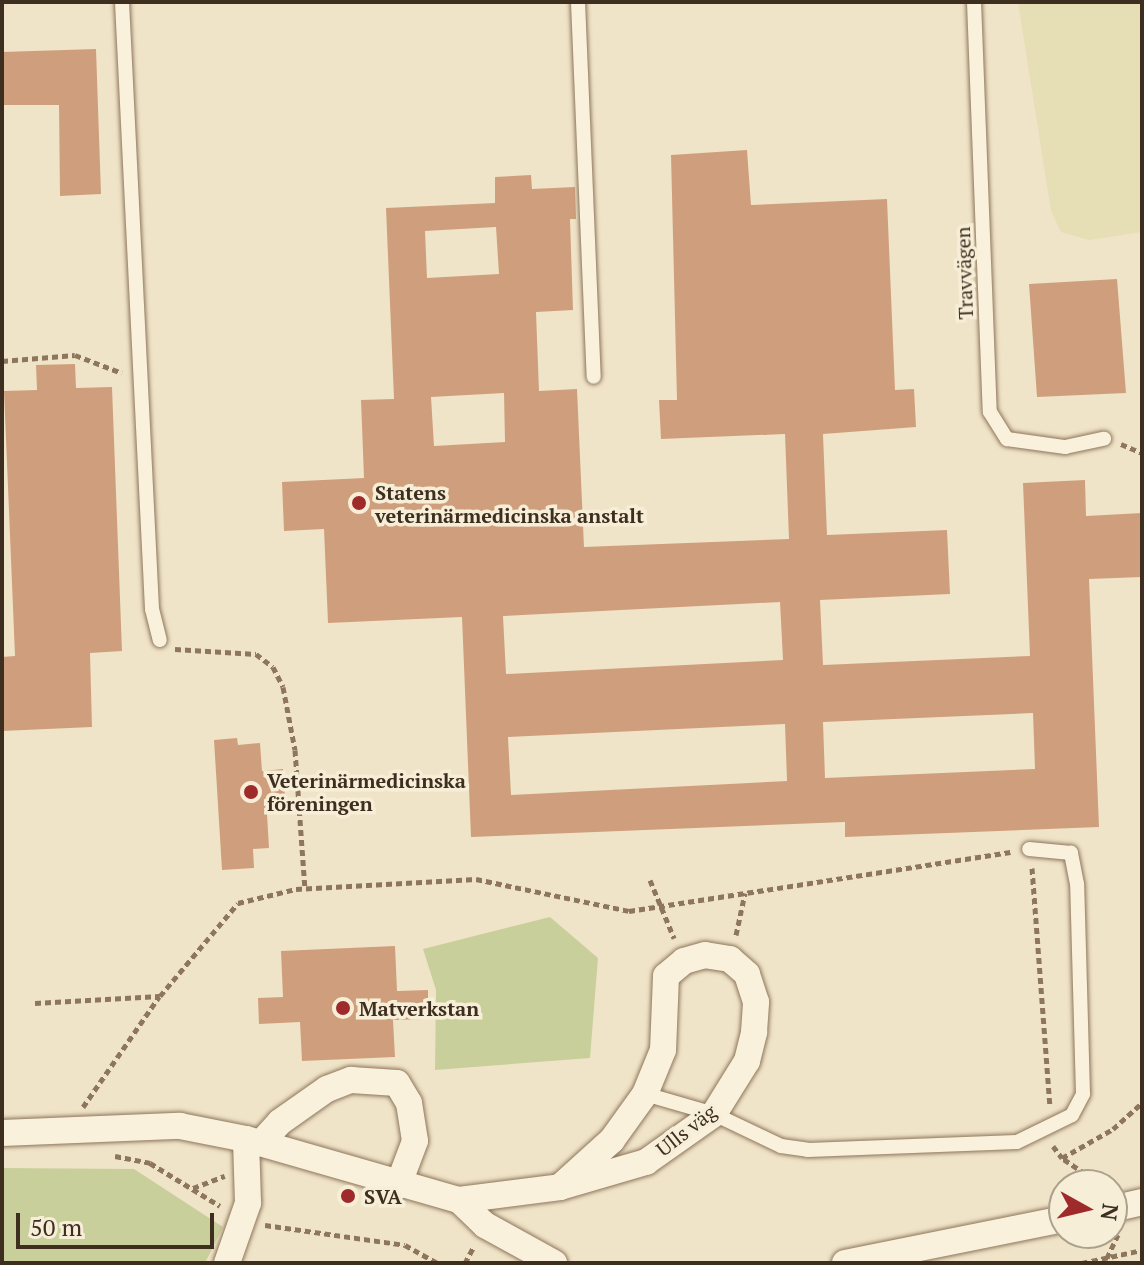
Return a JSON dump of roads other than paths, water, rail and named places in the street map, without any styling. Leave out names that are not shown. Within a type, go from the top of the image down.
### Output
[{"type":"street","name":"Ulls väg","points":[[2,1133],[180,1126],[254,1141],[398,1186],[459,1200],[560,1187],[646,1162],[714,1114],[747,1061],[754,1032],[756,1002],[747,974],[730,959],[705,955],[684,961],[666,976],[663,1050],[645,1094]]},
{"type":"street","points":[[227,1263],[244,1222],[254,1141],[327,1089],[351,1080],[397,1083],[409,1103],[415,1141],[398,1186]]},
{"type":"street","points":[[560,1187],[612,1140],[645,1094]]},
{"type":"street","points":[[459,1200],[485,1225],[554,1263]]},
{"type":"street","points":[[845,1263],[1048,1222]]},
{"type":"lane","points":[[122,2],[152,609],[160,640]]},
{"type":"lane","points":[[578,2],[594,377]]},
{"type":"lane","name":"Travvägen","points":[[974,2],[990,412],[1007,439],[1065,447],[1104,439]]},
{"type":"lane","points":[[645,1094],[714,1114],[758,1137],[808,1150],[1017,1142],[1051,1128],[1072,1115],[1083,1094],[1077,884],[1071,853],[1029,849]]},
{"type":"place","name":"Statens veterinärmedicinska anstalt","points":[[359,503]]},
{"type":"place","name":"Veterinärmedicinska föreningen","points":[[251,792]]},
{"type":"place","name":"Matverkstan","points":[[343,1008]]},
{"type":"place","name":"SVA","points":[[348,1196]]}]
